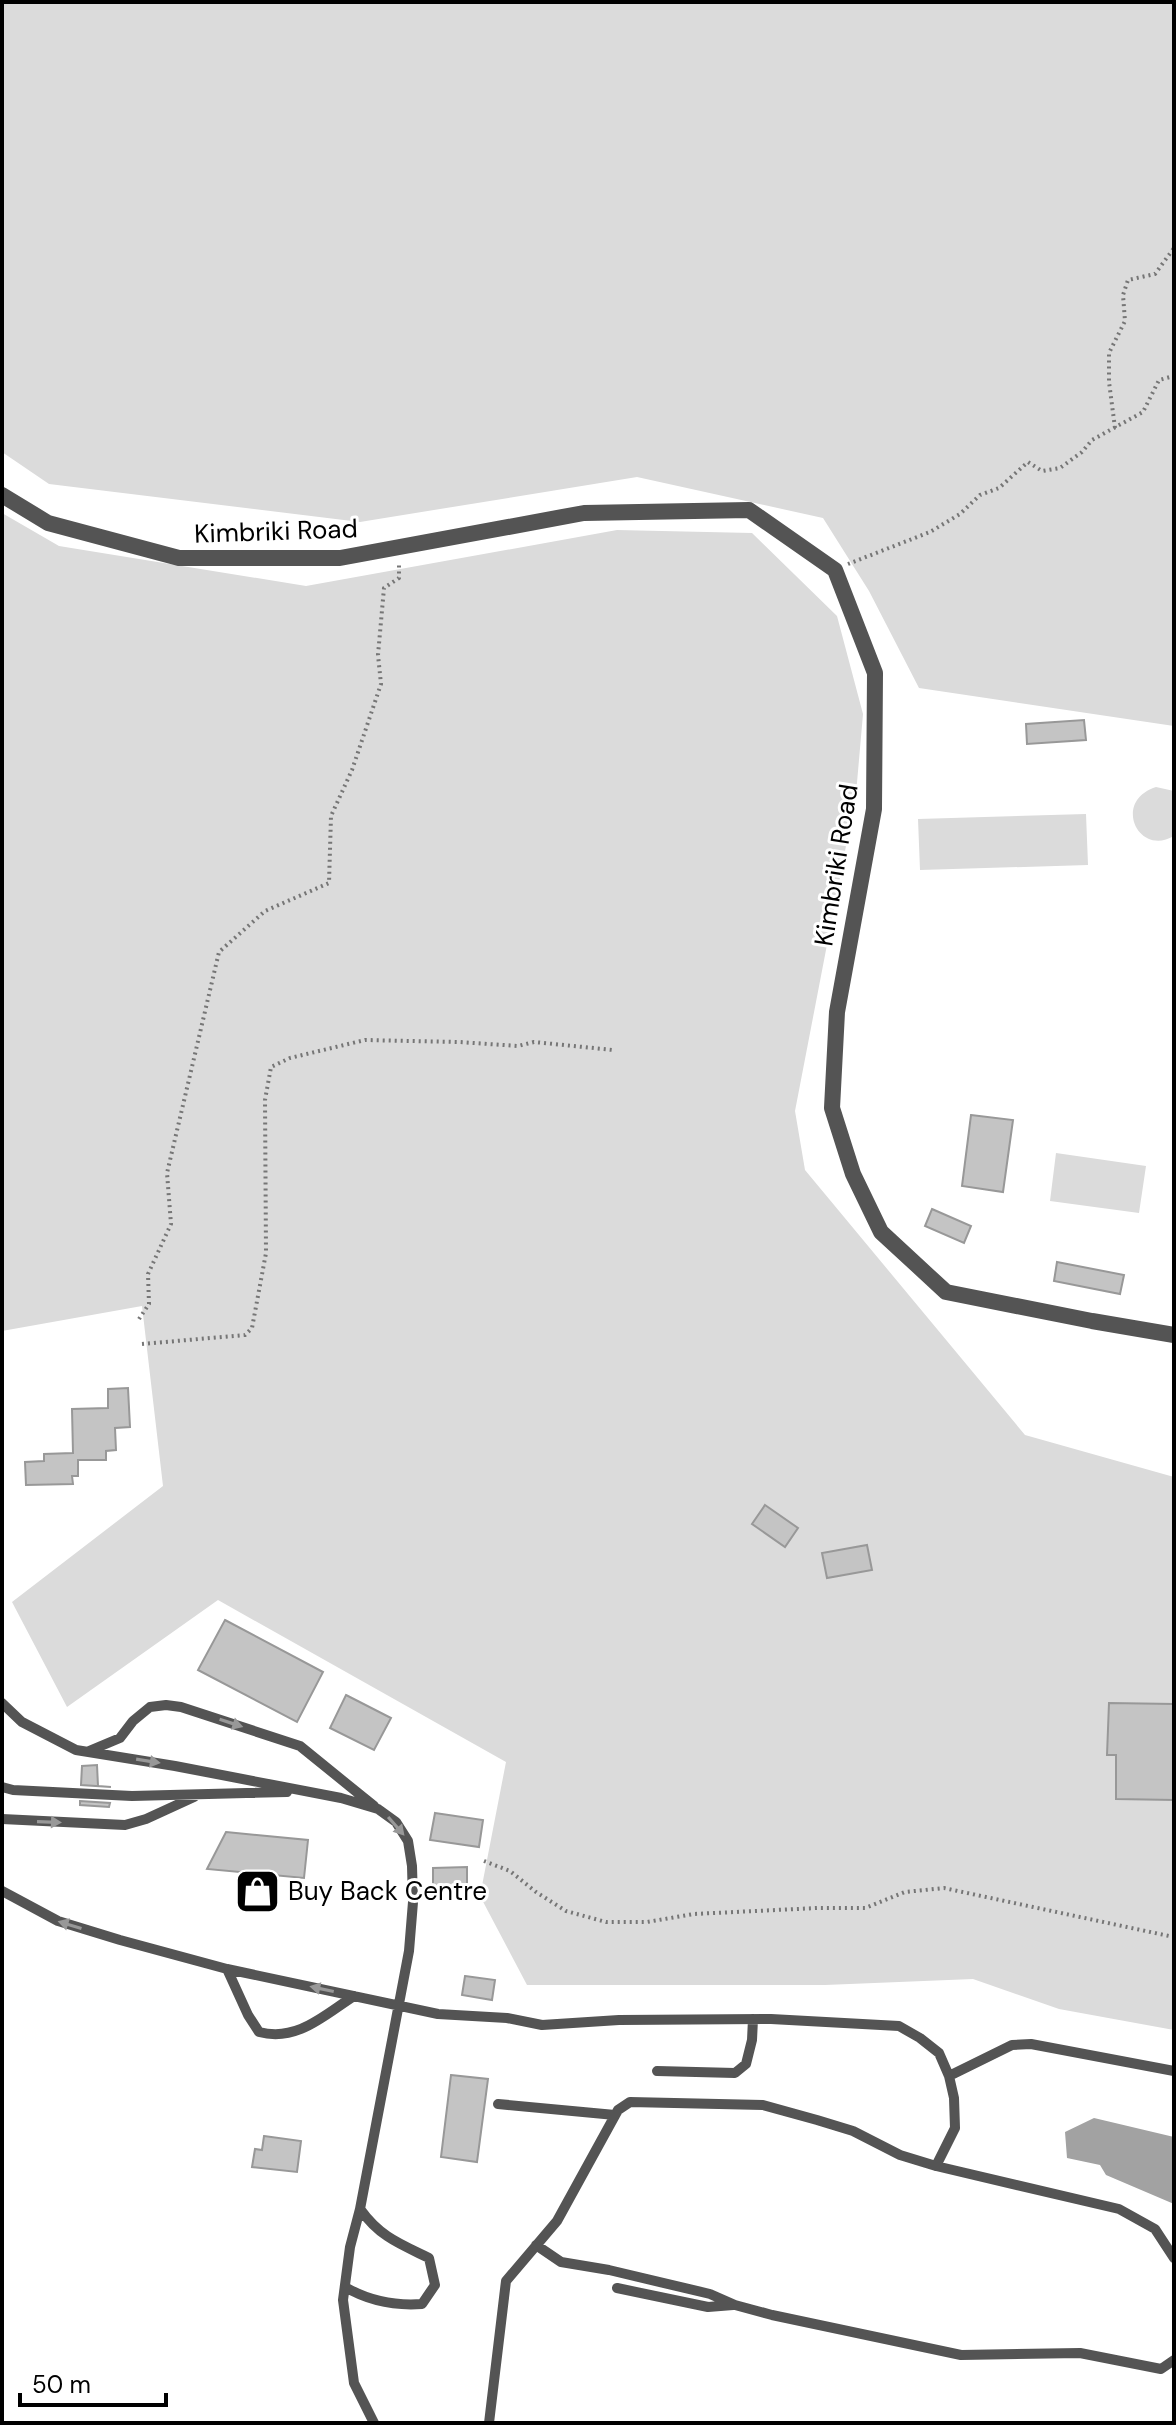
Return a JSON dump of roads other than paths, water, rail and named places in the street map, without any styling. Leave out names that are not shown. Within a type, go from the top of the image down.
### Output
[{"type":"street","name":"Kimbriki Road","points":[[2,495],[48,523],[179,558],[340,558],[584,513],[749,510],[835,570],[875,673],[874,809],[837,1012],[832,1108],[853,1174],[881,1232],[946,1292],[1174,1335]]},
{"type":"lane","points":[[2,1703],[22,1722],[65,1746],[341,1798],[378,1809]]},
{"type":"lane","points":[[87,1752],[120,1738],[133,1721],[150,1707],[181,1707],[300,1746],[396,1822],[408,1841],[413,1902],[409,1951],[350,2247],[343,2300],[354,2383],[374,2423]]},
{"type":"lane","points":[[2,1787],[113,1795],[310,1792]]},
{"type":"lane","points":[[5,1820],[125,1825],[201,1794]]},
{"type":"lane","points":[[2,1891],[58,1921],[227,1969],[438,2014],[507,2018],[542,2025],[619,2020],[753,2019],[899,2026],[939,2053],[949,2076],[954,2098],[955,2128],[936,2166]]},
{"type":"lane","points":[[227,1969],[259,2032],[275,2036],[299,2032],[354,1996]]},
{"type":"lane","points":[[657,2071],[735,2073],[746,2064],[753,2019]]},
{"type":"lane","points":[[949,2076],[1012,2045],[1031,2044],[1174,2071]]},
{"type":"lane","points":[[489,2423],[506,2281],[557,2221],[618,2110],[630,2102],[763,2105],[853,2131],[900,2155],[936,2166],[1119,2209],[1155,2229],[1174,2258]]},
{"type":"lane","points":[[498,2104],[615,2115]]},
{"type":"lane","points":[[345,2287],[365,2298],[404,2306],[422,2304],[435,2285],[429,2258],[387,2237],[371,2225],[360,2209]]},
{"type":"lane","points":[[536,2245],[561,2262],[710,2294],[772,2315],[961,2355],[1080,2353],[1161,2369],[1174,2360]]},
{"type":"lane","points":[[617,2288],[708,2307],[735,2305]]},
{"type":"place","name":"Buy Back Centre","points":[[257,1891]]}]
